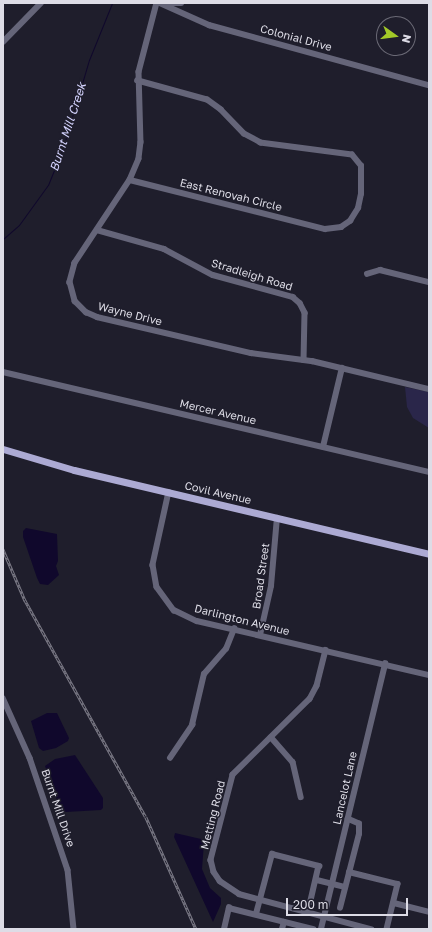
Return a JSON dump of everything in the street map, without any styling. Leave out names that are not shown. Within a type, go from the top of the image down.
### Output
[{"type":"main road","name":"Covil Avenue","points":[[3,449],[57,466],[429,554]]},
{"type":"street","points":[[3,42],[41,3]]},
{"type":"street","name":"Wayne Drive","points":[[156,3],[138,81],[140,150],[130,180],[77,259],[70,279],[73,296],[86,312],[97,317],[251,354],[304,360],[429,389]]},
{"type":"street","name":"Colonial Drive","points":[[160,3],[209,25],[429,85]]},
{"type":"street","points":[[168,3],[181,3]]},
{"type":"street","name":"East Renovah Circle","points":[[130,180],[327,229],[345,225],[358,208],[362,169],[354,157],[344,153],[261,143],[244,134],[221,110],[207,100],[138,81]]},
{"type":"street","name":"Stradleigh Road","points":[[97,230],[164,249],[213,274],[293,297],[300,303],[305,313],[304,360]]},
{"type":"street","points":[[367,274],[380,270],[429,282]]},
{"type":"street","points":[[323,447],[342,368]]},
{"type":"street","name":"Mercer Avenue","points":[[3,372],[429,472]]},
{"type":"street","name":"Darlington Avenue","points":[[168,492],[154,552],[153,565],[157,587],[174,610],[183,615],[234,629],[429,675]]},
{"type":"street","name":"Broad Street","points":[[260,635],[271,586],[277,518]]},
{"type":"street","points":[[170,758],[192,725],[204,674],[226,649],[234,629]]},
{"type":"street","name":"Metting Road","points":[[326,650],[314,694],[302,709],[239,768],[232,779],[212,860],[214,872],[230,890],[260,900],[371,929]]},
{"type":"street","name":"Lancelot Lane","points":[[320,929],[385,664]]},
{"type":"street","name":"Burnt Mill Drive","points":[[3,698],[30,758],[68,870],[74,929]]},
{"type":"street","points":[[271,737],[293,762],[301,797]]},
{"type":"street","points":[[340,908],[359,827],[356,821],[348,819]]},
{"type":"street","points":[[256,914],[272,854],[320,866],[311,902]]},
{"type":"street","points":[[349,872],[398,884],[387,929]]},
{"type":"street","points":[[317,880],[345,887]]},
{"type":"street","points":[[394,903],[429,912]]},
{"type":"street","points":[[224,929],[229,908],[313,929]]},
{"type":"street","points":[[282,929],[284,922]]},
{"type":"shaded area","points":[[405,387],[429,392],[429,428],[413,418],[407,407]]},
{"type":"shaded area","points":[[26,528],[57,534],[58,561],[56,566],[59,575],[48,585],[40,584],[37,578],[23,537],[23,531]]},
{"type":"shaded area","points":[[47,713],[57,713],[69,738],[68,741],[56,748],[43,751],[39,748],[31,721]]},
{"type":"shaded area","points":[[75,755],[103,798],[103,808],[101,810],[66,812],[60,809],[45,766],[55,759]]},
{"type":"shaded area","points":[[175,833],[201,839],[204,843],[202,869],[210,888],[221,898],[221,904],[213,922],[174,837]]},
{"type":"waterway","name":"Burnt Mill Creek","points":[[3,239],[19,225],[48,185],[62,151],[89,60],[112,3]]},
{"type":"railway","points":[[3,549],[25,600],[146,817],[196,929]]}]
